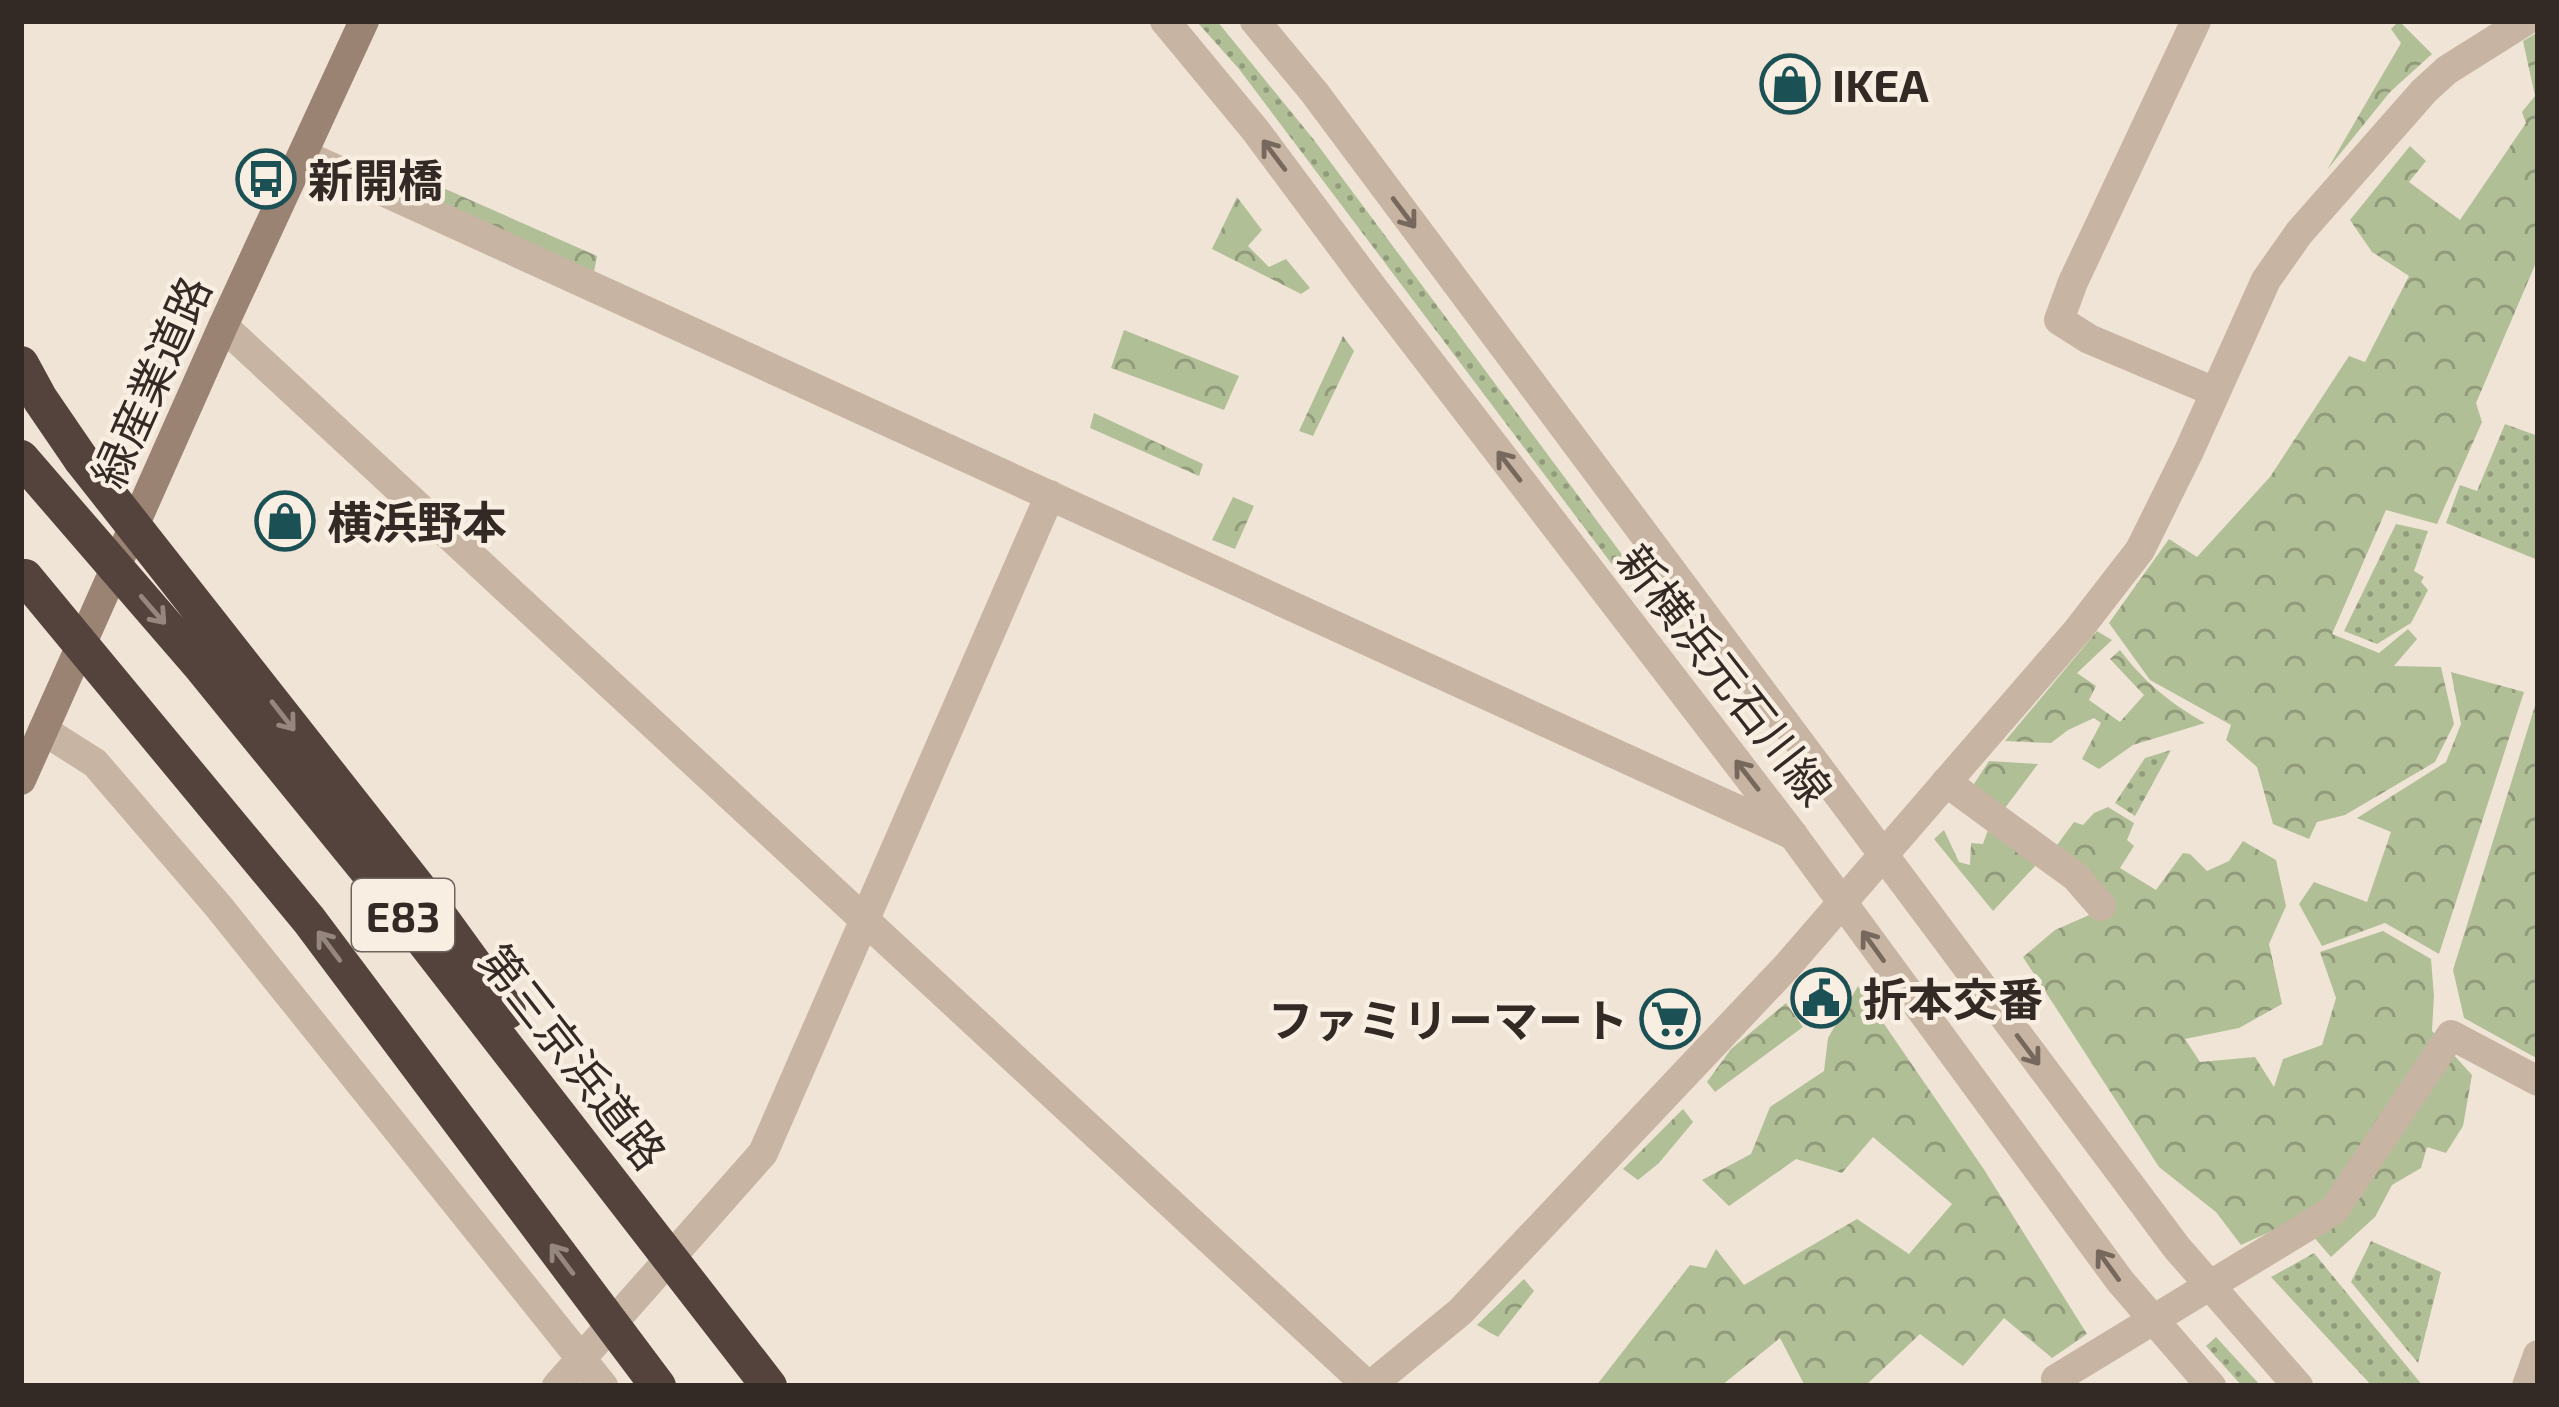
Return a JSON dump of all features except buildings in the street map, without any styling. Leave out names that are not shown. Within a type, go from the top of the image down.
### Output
[{"type":"highway","points":[[21,364],[81,459],[428,899],[611,1153],[769,1386]]},
{"type":"highway","name":"第三京浜道路","points":[[21,458],[199,664],[391,900],[769,1386]]},
{"type":"highway","name":"E83","points":[[22,575],[309,920],[658,1386]]},
{"type":"main road","name":"緑産業道路","points":[[21,780],[364,21]]},
{"type":"street","name":"新横浜元石川線","points":[[1165,21],[1256,131],[1793,835],[2120,1281],[2211,1386]]},
{"type":"street","name":"新横浜元石川線","points":[[1256,21],[1328,110],[2176,1248],[2298,1386]]},
{"type":"street","points":[[2196,21],[2059,320],[2089,339],[2215,392]]},
{"type":"street","points":[[223,326],[1369,1386],[1460,1312],[1774,981],[2078,630],[2140,550],[2266,280],[2299,232],[2446,70],[2525,21]]},
{"type":"street","points":[[304,155],[1793,835]]},
{"type":"street","points":[[556,1386],[763,1153],[1050,495]]},
{"type":"street","points":[[44,730],[95,763],[219,907],[603,1386]]},
{"type":"street","points":[[1946,782],[2077,877],[2102,906]]},
{"type":"street","points":[[2053,1383],[2334,1210],[2451,1034],[2538,1081]]},
{"type":"street","points":[[2527,1386],[2538,1354]]},
{"type":"green space","points":[[1200,21],[1217,21],[1314,140],[1632,568],[1620,575]]},
{"type":"green space","points":[[2399,21],[2432,54],[2390,92],[2327,170],[2401,43],[2391,29]]},
{"type":"green space","points":[[2538,32],[2538,258],[2476,403],[2482,422],[2437,524],[2386,510],[2332,634],[2379,653],[2408,629],[2417,639],[2394,666],[2441,667],[2454,724],[2435,762],[2345,815],[2317,822],[2309,839],[2273,824],[2257,767],[2226,740],[2231,725],[2150,680],[2109,623],[2169,539],[2197,557],[2270,477],[2349,356],[2365,362],[2409,276],[2372,252],[2350,220],[2410,146],[2426,161],[2409,182],[2460,220],[2526,123],[2522,112],[2535,96],[2523,41]]},
{"type":"green space","points":[[400,169],[597,256],[594,272],[394,183]]},
{"type":"green space","points":[[1237,197],[1262,230],[1248,246],[1269,267],[1286,259],[1310,288],[1301,294],[1212,249]]},
{"type":"green space","points":[[1124,330],[1239,376],[1224,410],[1111,368]]},
{"type":"green space","points":[[1343,336],[1354,351],[1313,436],[1299,431]]},
{"type":"green space","points":[[1094,413],[1203,464],[1199,476],[1090,428]]},
{"type":"green space","points":[[2505,424],[2538,436],[2538,560],[2446,523],[2460,485],[2477,491]]},
{"type":"green space","points":[[1233,497],[1254,506],[1235,549],[1212,540]]},
{"type":"green space","points":[[2396,524],[2428,531],[2414,571],[2424,577],[2421,582],[2428,590],[2411,623],[2377,644],[2344,631]]},
{"type":"green space","points":[[2097,631],[2112,640],[2077,673],[2096,686],[2089,700],[2120,722],[2144,695],[2110,659],[2120,650],[2158,691],[2205,723],[2133,745],[2099,769],[2082,759],[2101,723],[2094,718],[2051,743],[2005,741]]},
{"type":"green space","points":[[2451,672],[2524,692],[2439,954],[2385,923],[2322,946],[2299,904],[2314,882],[2367,902],[2391,832],[2357,818],[2446,762],[2461,724]]},
{"type":"green space","points":[[2538,696],[2538,1059],[2464,1018],[2453,970]]},
{"type":"green space","points":[[2171,750],[2135,816],[2115,803],[2145,758]]},
{"type":"green space","points":[[1989,761],[2038,764],[2005,808],[1972,787]]},
{"type":"green space","points":[[2108,807],[2134,823],[2127,840],[2134,846],[2120,868],[2156,890],[2183,853],[2207,871],[2229,861],[2243,841],[2276,860],[2286,906],[2269,944],[2282,1004],[2239,1028],[2185,1039],[2200,1062],[2255,1057],[2274,1087],[2283,1059],[2322,1045],[2336,998],[2320,952],[2383,931],[2431,959],[2432,1031],[2472,1075],[2463,1126],[2446,1153],[2427,1147],[2421,1168],[2392,1185],[2375,1217],[2331,1257],[2298,1219],[2241,1245],[2216,1212],[2159,1167],[2023,957],[2055,930],[2112,905],[2088,868],[2057,845],[2074,822],[2083,825]]},
{"type":"green space","points":[[1990,824],[2039,862],[1993,911],[1934,839],[1944,830],[1959,862],[1970,865],[1971,843],[1983,844]]},
{"type":"green space","points":[[1858,986],[1983,1168],[2087,1334],[2052,1358],[2004,1318],[1963,1366],[1920,1334],[1865,1386],[1805,1386],[1780,1338],[1721,1386],[1596,1386],[1690,1265],[1706,1268],[1716,1249],[1744,1285],[1857,1219],[1909,1254],[1952,1204],[1873,1137],[1842,1173],[1796,1159],[1729,1206],[1702,1180],[1751,1154],[1770,1107],[1824,1071],[1828,1038]]},
{"type":"green space","points":[[1786,1003],[1803,1027],[1715,1092],[1707,1082],[1731,1049]]},
{"type":"green space","points":[[1683,1109],[1693,1122],[1659,1163],[1638,1180],[1623,1169]]},
{"type":"green space","points":[[2371,1241],[2441,1272],[2418,1363],[2351,1282]]},
{"type":"green space","points":[[2314,1253],[2423,1386],[2372,1386],[2271,1277]]},
{"type":"green space","points":[[1524,1279],[1534,1291],[1498,1337],[1477,1325]]},
{"type":"green space","points":[[2216,1337],[2261,1386],[2242,1386],[2206,1346]]},
{"type":"place","name":"IKEA","points":[[1790,84]]},
{"type":"place","name":"新開橋","points":[[266,179]]},
{"type":"place","name":"横浜野本","points":[[285,521]]},
{"type":"place","name":"折本交番","points":[[1821,998]]},
{"type":"place","name":"ファミリーマート","points":[[1670,1019]]}]
